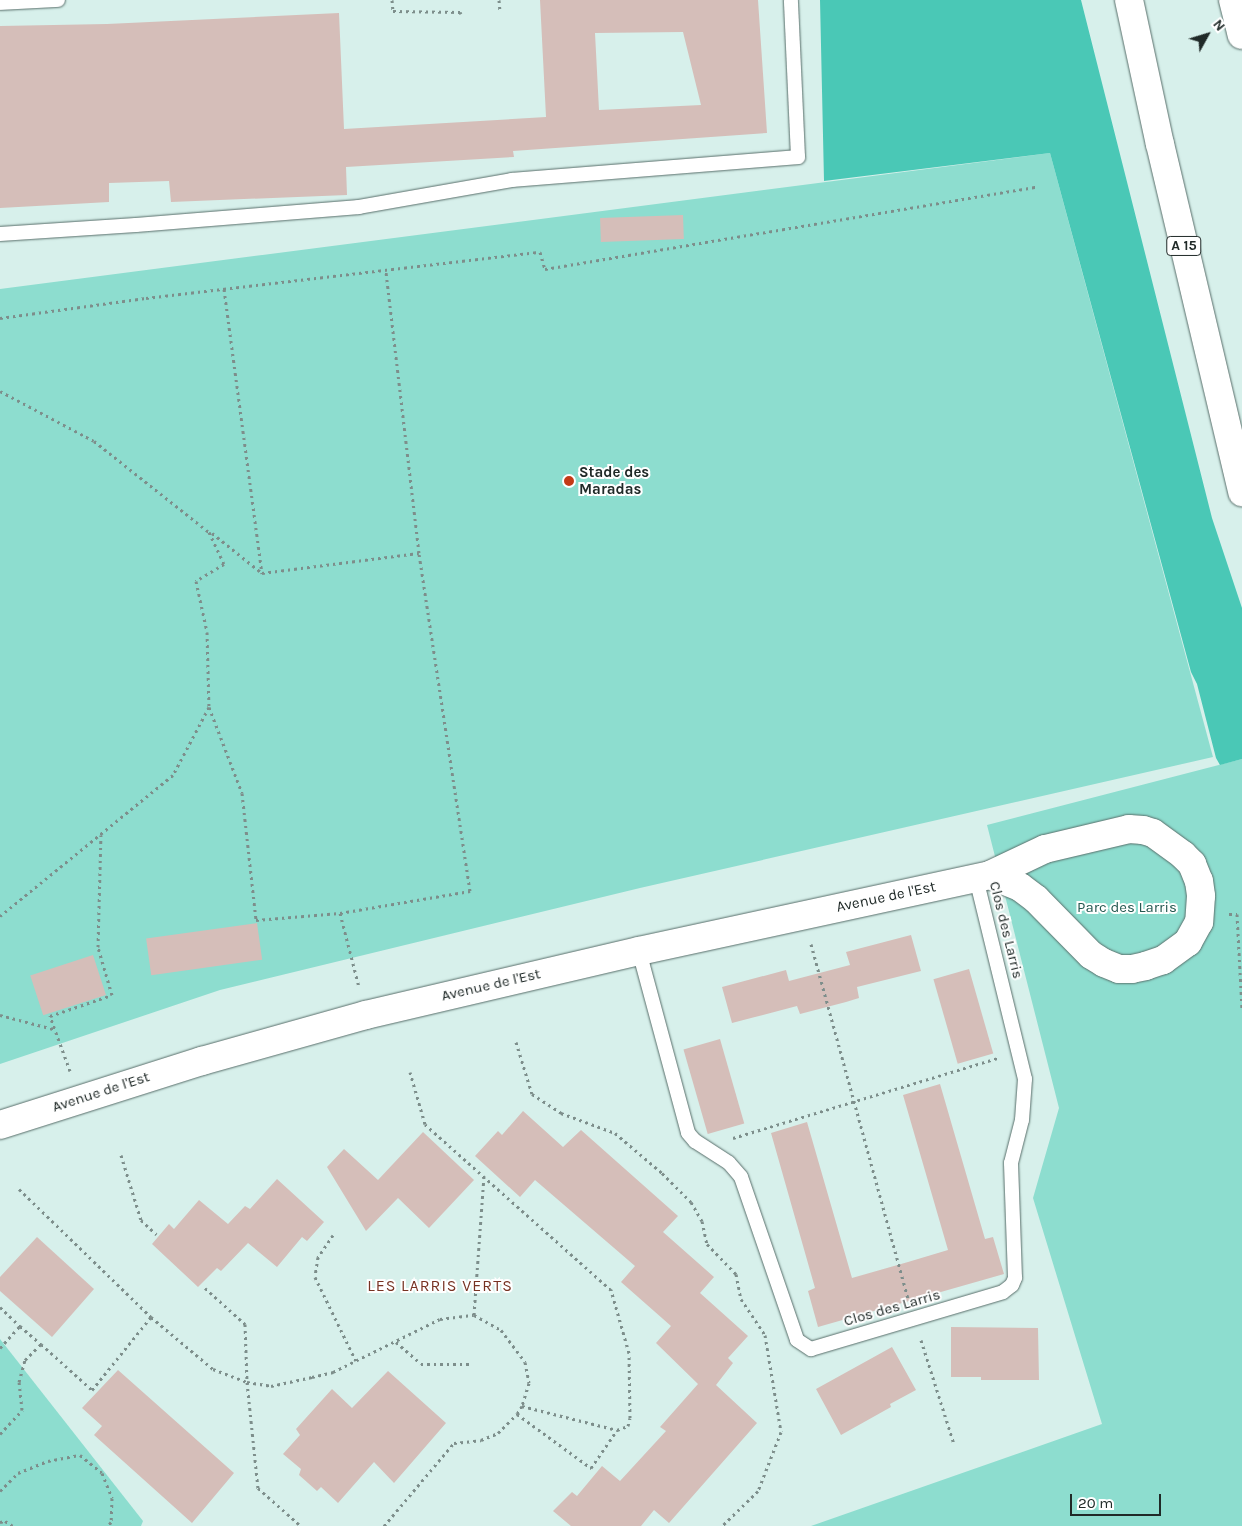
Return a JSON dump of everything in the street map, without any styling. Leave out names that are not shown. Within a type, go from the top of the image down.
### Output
[{"type":"main road","name":"A 15","points":[[1129,0],[1160,144],[1242,492]]},
{"type":"main road","points":[[1233,0],[1242,35]]},
{"type":"main road","name":"Avenue de l'Est","points":[[0,1125],[202,1060],[366,1015],[803,914],[983,876],[1046,849],[1129,829],[1143,830],[1169,843],[1192,864],[1198,881],[1201,911]]},
{"type":"main road","points":[[983,876],[1020,888],[1036,899],[1091,955],[1119,968],[1132,969],[1146,966],[1178,951],[1194,933],[1201,911]]},
{"type":"lane","points":[[0,3],[58,0]]},
{"type":"lane","points":[[0,234],[136,226],[359,207],[512,180],[798,157],[791,0]]},
{"type":"lane","name":"Clos des Larris","points":[[639,951],[688,1133],[704,1147],[729,1163],[741,1177],[797,1340],[810,1349],[1003,1292],[1012,1285],[1015,1271],[1011,1163],[1022,1120],[1025,1079],[983,876]]},
{"type":"path","points":[[392,0],[393,11],[460,12],[461,14]]},
{"type":"path","points":[[499,0],[500,12]]},
{"type":"path","points":[[0,318],[224,289],[540,252],[545,269],[1036,186]]},
{"type":"path","points":[[209,532],[224,564],[196,581],[206,632],[210,707],[242,794],[256,920],[340,913],[470,891],[418,553],[386,270]]},
{"type":"path","points":[[224,289],[262,573]]},
{"type":"path","points":[[0,391],[94,441],[262,573],[418,553]]},
{"type":"path","points":[[0,916],[173,775],[210,707]]},
{"type":"path","points":[[80,1098],[50,1016],[112,995],[98,947],[101,834]]},
{"type":"path","points":[[1201,911],[1237,914],[1242,1008]]},
{"type":"path","points":[[340,913],[366,1015]]},
{"type":"path","points":[[803,914],[914,1319],[954,1444]]},
{"type":"path","points":[[0,1015],[54,1029]]},
{"type":"path","points":[[516,1042],[532,1094],[561,1113],[615,1133],[662,1173],[691,1202],[702,1221],[708,1244],[736,1274],[741,1299],[765,1335],[781,1432],[758,1491],[722,1526]]},
{"type":"path","points":[[704,1147],[1020,1052]]},
{"type":"path","points":[[410,1072],[425,1124],[611,1290],[629,1353],[630,1418],[628,1426],[618,1430],[591,1468],[517,1414]]},
{"type":"path","points":[[121,1155],[141,1220],[156,1234]]},
{"type":"path","points":[[474,1315],[484,1176]]},
{"type":"path","points":[[19,1189],[151,1316],[213,1369],[247,1382],[271,1386],[333,1372],[440,1319],[474,1315],[500,1330],[525,1362],[529,1383],[522,1406],[517,1414],[498,1433],[481,1440],[454,1443],[384,1526]]},
{"type":"path","points":[[333,1235],[318,1257],[315,1277],[356,1361]]},
{"type":"path","points":[[205,1288],[245,1324],[247,1382],[258,1488],[301,1526]]},
{"type":"path","points":[[0,1307],[92,1390],[151,1316]]},
{"type":"path","points":[[0,1348],[20,1326]]},
{"type":"path","points":[[396,1342],[422,1364],[469,1364]]},
{"type":"path","points":[[0,1434],[22,1410],[18,1382],[25,1360],[41,1344]]},
{"type":"path","points":[[522,1406],[618,1430]]},
{"type":"path","points":[[0,1491],[18,1473],[48,1461],[80,1456],[102,1473],[112,1498],[111,1522],[108,1526]]},
{"type":"path","points":[[0,1522],[5,1521],[13,1526]]},
{"type":"green space","points":[[820,0],[1081,0],[1212,518],[1242,608],[1242,759],[1220,765],[1216,758],[1050,153],[824,181]]},
{"type":"green space","name":"Stade des Maradas","points":[[1050,153],[1213,757],[640,888],[220,990],[0,1064],[0,289]]},
{"type":"green space","name":"Parc des Larris","points":[[1242,759],[1242,1526],[811,1526],[1102,1424],[1033,1198],[1059,1108],[987,825]]},
{"type":"green space","points":[[0,1339],[143,1521],[141,1526],[0,1526]]},
{"type":"building","points":[[540,0],[758,0],[767,133],[513,151],[514,157],[346,167],[347,195],[171,202],[169,181],[109,183],[109,202],[0,208],[0,26],[107,24],[339,13],[344,129],[546,117]],"holes":[[[683,32],[701,105],[599,110],[595,33]]]},
{"type":"building","points":[[683,215],[684,239],[601,242],[600,218]]},
{"type":"building","points":[[257,923],[262,960],[151,975],[146,939]]},
{"type":"building","points":[[911,935],[921,971],[857,987],[859,998],[846,1002],[800,1014],[797,1006],[732,1023],[722,987],[786,970],[789,981],[850,965],[846,952]]},
{"type":"building","points":[[93,955],[106,995],[43,1015],[30,975]]},
{"type":"building","points":[[969,969],[993,1054],[958,1064],[933,979]]},
{"type":"building","points":[[720,1039],[744,1124],[708,1134],[683,1049]]},
{"type":"building","points":[[940,1084],[985,1239],[993,1237],[1004,1274],[818,1327],[808,1291],[815,1288],[771,1133],[807,1122],[852,1278],[908,1262],[948,1250],[903,1095]]},
{"type":"building","points":[[523,1111],[563,1147],[581,1130],[678,1216],[663,1232],[714,1277],[700,1293],[748,1336],[728,1358],[733,1363],[716,1385],[757,1423],[669,1523],[654,1510],[641,1526],[571,1526],[553,1511],[572,1492],[577,1496],[602,1466],[620,1481],[666,1431],[660,1427],[698,1384],[656,1343],[671,1326],[621,1282],[635,1266],[535,1180],[520,1197],[475,1156],[498,1131],[502,1135]]},
{"type":"building","points":[[423,1132],[474,1180],[429,1228],[398,1198],[366,1231],[327,1167],[344,1149],[378,1180]]},
{"type":"building","points":[[277,1179],[324,1222],[307,1241],[302,1237],[277,1267],[248,1243],[221,1271],[217,1268],[198,1287],[152,1244],[169,1224],[174,1229],[199,1200],[228,1224],[245,1206],[250,1209]]},
{"type":"building","points":[[37,1237],[94,1289],[52,1337],[0,1291],[0,1277]]},
{"type":"building","points":[[951,1327],[1038,1328],[1039,1380],[981,1380],[981,1377],[951,1377]]},
{"type":"building","points":[[892,1347],[916,1390],[890,1404],[891,1407],[841,1435],[816,1389]]},
{"type":"building","points":[[118,1370],[234,1473],[192,1523],[94,1435],[102,1426],[82,1408]]},
{"type":"building","points":[[388,1371],[446,1423],[394,1483],[374,1462],[338,1503],[321,1487],[317,1491],[299,1475],[301,1469],[283,1454],[300,1435],[296,1429],[332,1389],[352,1408]]},
{"type":"place","name":"Stade des Maradas","points":[[569,481]]},
{"type":"district","name":"LES LARRIS VERTS","points":[[440,1286]]}]
